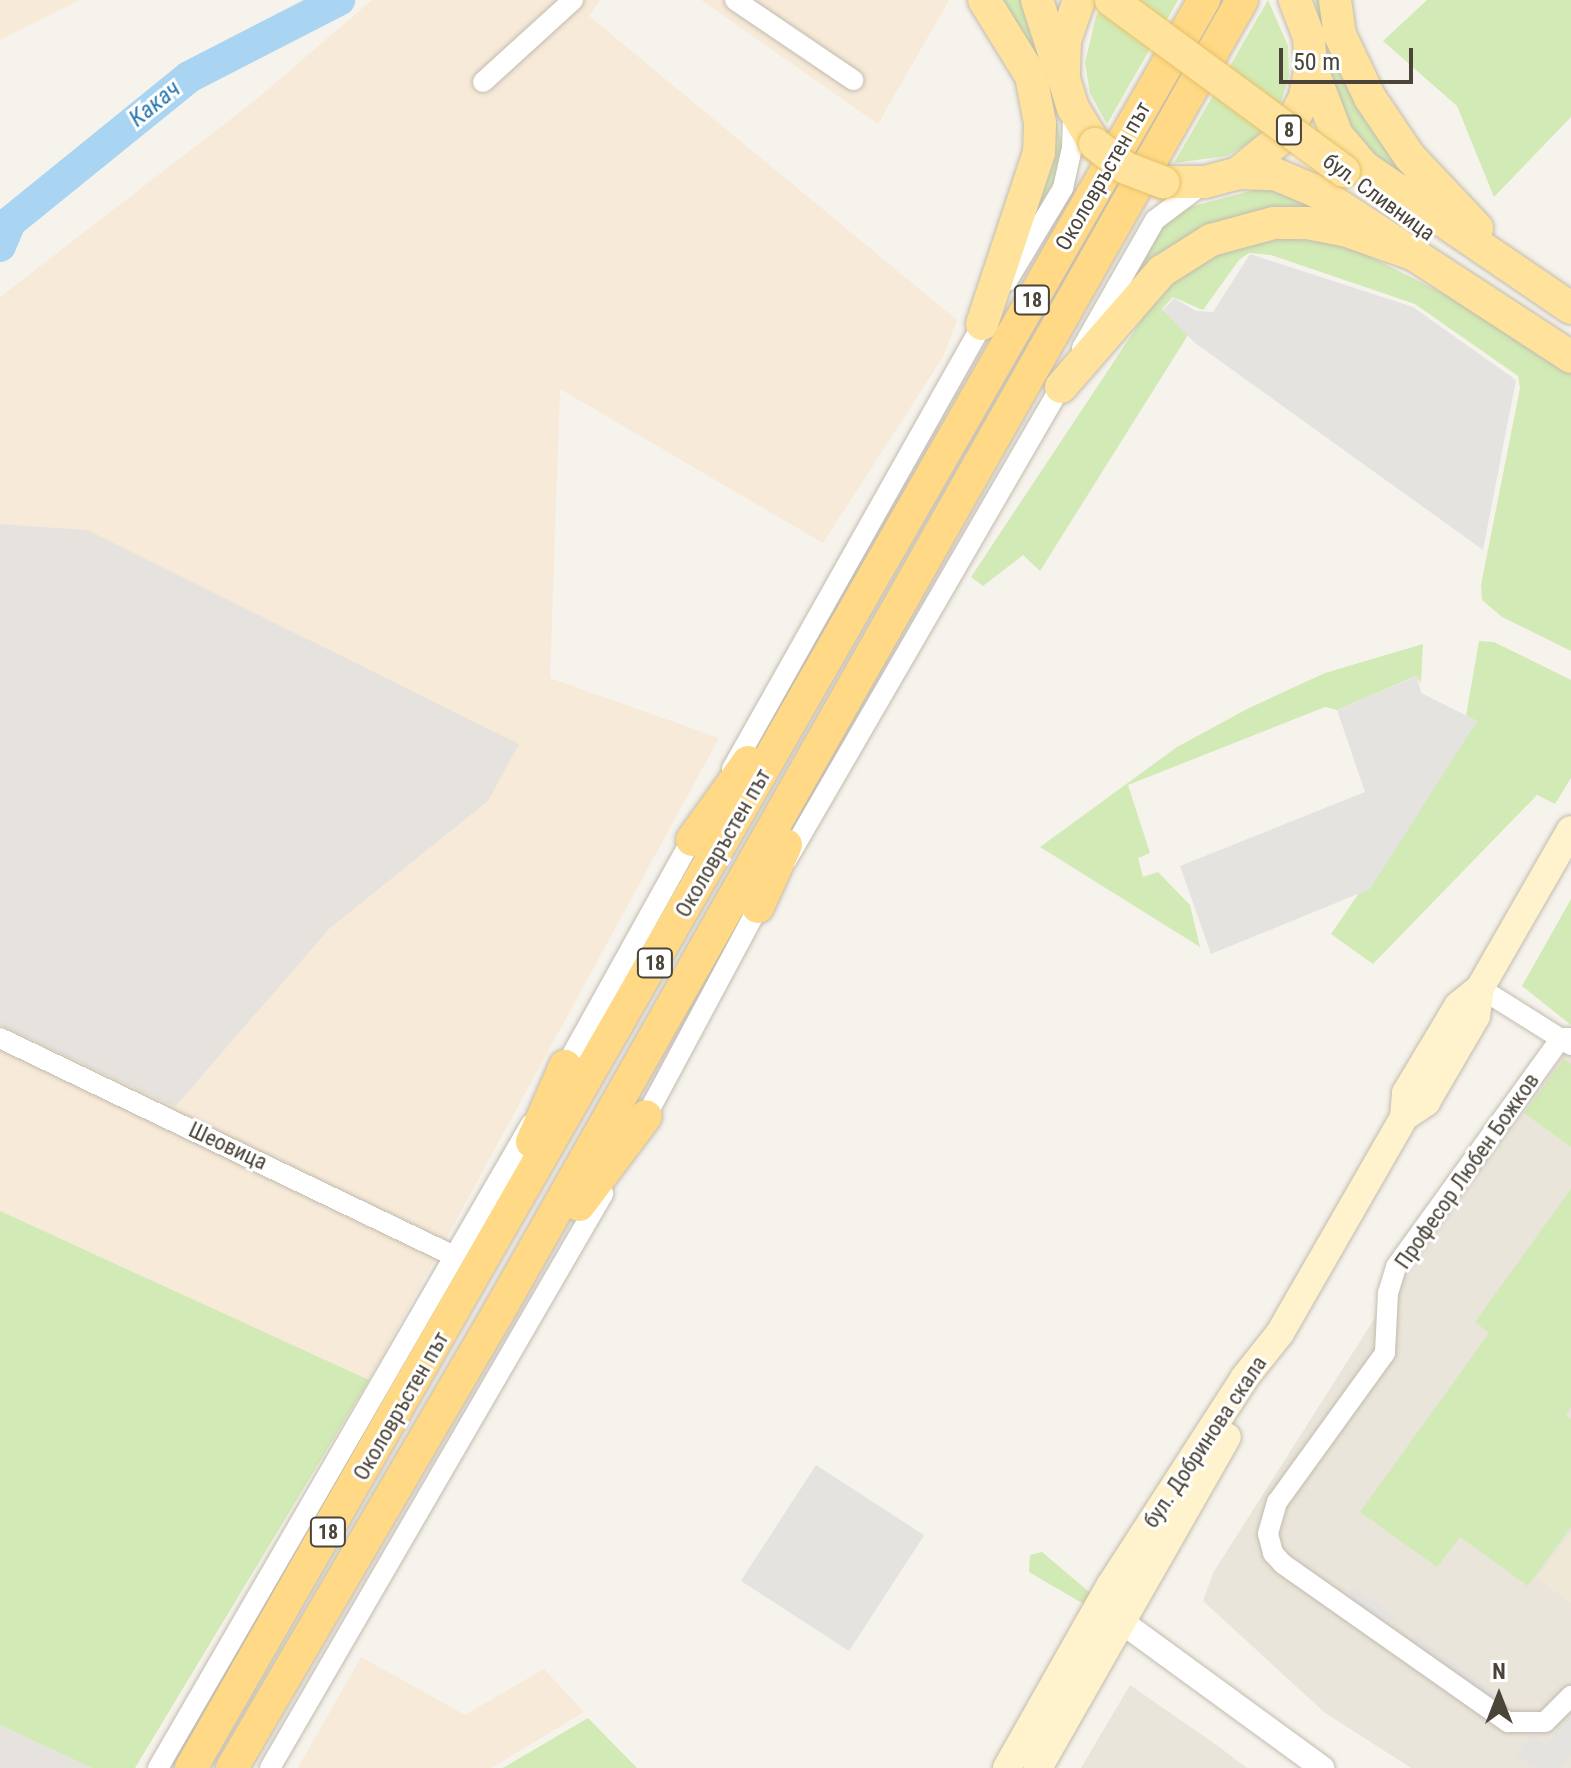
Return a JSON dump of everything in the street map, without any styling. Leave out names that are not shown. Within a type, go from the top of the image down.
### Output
[{"type":"highway","name":"Околовръстен път","points":[[191,1768],[465,1296],[1204,0]]},
{"type":"highway","name":"Околовръстен път","points":[[232,1768],[498,1313],[1242,0]]},
{"type":"highway","points":[[692,840],[844,630]]},
{"type":"highway","points":[[758,907],[854,688]]},
{"type":"highway","points":[[465,1296],[565,1066]]},
{"type":"highway","points":[[498,1313],[646,1116]]},
{"type":"main road","points":[[982,324],[997,266],[1039,153],[1040,123],[1031,76],[984,0]]},
{"type":"main road","name":"8","points":[[1037,0],[1070,99],[1095,144],[1126,168],[1163,182],[1205,182],[1238,173],[1285,135],[1304,100],[1311,67],[1298,2]]},
{"type":"main road","points":[[1070,99],[1065,41],[1079,0]]},
{"type":"main road","name":"бул. Сливница","points":[[1111,0],[1571,334]]},
{"type":"main road","points":[[1335,0],[1350,60],[1410,157],[1525,275]]},
{"type":"main road","name":"бул. Сливница","points":[[1311,67],[1337,135],[1364,167],[1571,308]]},
{"type":"main road","name":"бул. Сливница","points":[[1238,173],[1292,178],[1571,357]]},
{"type":"main road","points":[[1061,387],[1162,271],[1211,240],[1274,223],[1307,223],[1344,230],[1415,255]]},
{"type":"main road","name":"бул. Добринова скала","points":[[1007,1768],[1110,1586],[1245,1377],[1280,1333],[1404,1117],[1426,1102],[1476,1016],[1480,988],[1571,830]]},
{"type":"main road","points":[[1038,1768],[1259,1381],[1280,1333]]},
{"type":"street","points":[[483,82],[573,0]]},
{"type":"street","points":[[735,0],[853,80]]},
{"type":"street","name":"Околовръстен път","points":[[158,1768],[565,1066],[982,324],[1063,188],[1072,148],[1070,99]]},
{"type":"street","points":[[270,1768],[646,1116],[758,907],[1155,220],[1205,182]]},
{"type":"street","points":[[1480,988],[1568,1041]]},
{"type":"street","name":"Шеовица","points":[[0,1038],[454,1256]]},
{"type":"street","name":"Професор Любен Божков","points":[[1568,1041],[1396,1267],[1388,1293],[1385,1353],[1269,1518],[1273,1553],[1283,1564],[1508,1722],[1545,1722],[1571,1696]]},
{"type":"street","points":[[1110,1586],[1122,1622]]},
{"type":"street","points":[[1090,1619],[1122,1622],[1322,1768]]},
{"type":"shaded area","points":[[0,0],[80,0],[0,40]]},
{"type":"shaded area","points":[[372,0],[600,0],[589,16],[957,320],[943,357],[823,543],[560,389],[550,678],[719,738],[369,1380],[0,1211],[0,1025],[175,1107],[329,929],[488,801],[87,530],[0,524],[0,297],[253,102]]},
{"type":"shaded area","points":[[701,0],[949,0],[878,124]]},
{"type":"shaded area","points":[[1250,254],[1413,307],[1516,380],[1483,550],[1195,343],[1163,310],[1174,298],[1196,311],[1213,312]]},
{"type":"shaded area","points":[[0,524],[87,530],[519,744],[488,801],[329,929],[175,1107],[0,1025]]},
{"type":"shaded area","points":[[1417,676],[1421,693],[1477,721],[1370,889],[1211,954],[1180,866],[1365,792],[1337,710]]},
{"type":"shaded area","points":[[1567,1050],[1571,1053],[1571,1768],[1411,1768],[1324,1712],[1203,1601],[1213,1573],[1411,1261]]},
{"type":"shaded area","points":[[816,1465],[924,1535],[849,1651],[741,1581]]},
{"type":"shaded area","points":[[1571,1532],[1571,1603],[1537,1578]]},
{"type":"shaded area","points":[[1353,1588],[1394,1615],[1388,1625],[1346,1598]]},
{"type":"shaded area","points":[[1415,1635],[1504,1700],[1498,1709],[1409,1644]]},
{"type":"shaded area","points":[[361,1657],[465,1715],[544,1669],[584,1712],[491,1768],[298,1768]]},
{"type":"shaded area","points":[[1130,1685],[1218,1746],[1247,1768],[1081,1768]]},
{"type":"shaded area","points":[[1571,1712],[1571,1753],[1560,1768],[1534,1768],[1516,1755],[1531,1735],[1546,1745]]},
{"type":"shaded area","points":[[0,1725],[92,1768],[0,1768]]},
{"type":"green space","points":[[995,0],[1029,0],[1062,146],[1060,172],[1012,260],[1044,165]]},
{"type":"green space","points":[[1107,0],[1178,0],[1107,124],[1090,93],[1085,63],[1096,16]]},
{"type":"green space","points":[[1268,0],[1288,46],[1289,76],[1280,105],[1255,139],[1227,156],[1174,163]]},
{"type":"green space","points":[[1315,0],[1326,0],[1447,206],[1365,158],[1335,102]]},
{"type":"green space","points":[[1427,0],[1571,0],[1571,117],[1494,197],[1457,106],[1383,41]]},
{"type":"green space","points":[[1273,185],[1347,218],[1265,218],[1106,317],[1171,212]]},
{"type":"green space","points":[[1275,238],[1333,242],[1363,253],[1446,295],[1571,373],[1571,651],[1502,617],[1482,600],[1481,585],[1520,388],[1518,376],[1415,304],[1271,255],[1249,253],[1239,260],[1203,310],[1173,297],[1162,309],[1188,335],[1040,571],[1023,555],[983,586],[971,577],[1152,304],[1184,270],[1217,252]]},
{"type":"green space","points":[[1479,641],[1494,642],[1571,680],[1571,778],[1555,804],[1537,795],[1373,964],[1331,934],[1477,721],[1466,716]]},
{"type":"green space","points":[[1423,644],[1421,683],[1416,676],[1337,710],[1325,707],[1128,785],[1150,853],[1138,858],[1143,877],[1158,872],[1190,905],[1200,947],[1040,847],[1177,747],[1249,708],[1325,673]]},
{"type":"green space","points":[[1571,899],[1571,1025],[1522,986]]},
{"type":"green space","points":[[1564,1059],[1571,1064],[1571,1147],[1524,1113]]},
{"type":"green space","points":[[1571,1189],[1571,1407],[1566,1415],[1571,1419],[1571,1527],[1528,1586],[1460,1537],[1437,1567],[1360,1512],[1489,1333],[1475,1322]]},
{"type":"green space","points":[[0,1211],[369,1380],[135,1768],[92,1768],[0,1725]]},
{"type":"green space","points":[[1042,1552],[1094,1596],[1087,1606],[1029,1572],[1030,1555]]},
{"type":"green space","points":[[588,1718],[637,1768],[503,1768]]},
{"type":"waterway","name":"Какач","points":[[0,246],[10,222],[189,77],[339,0]]}]
